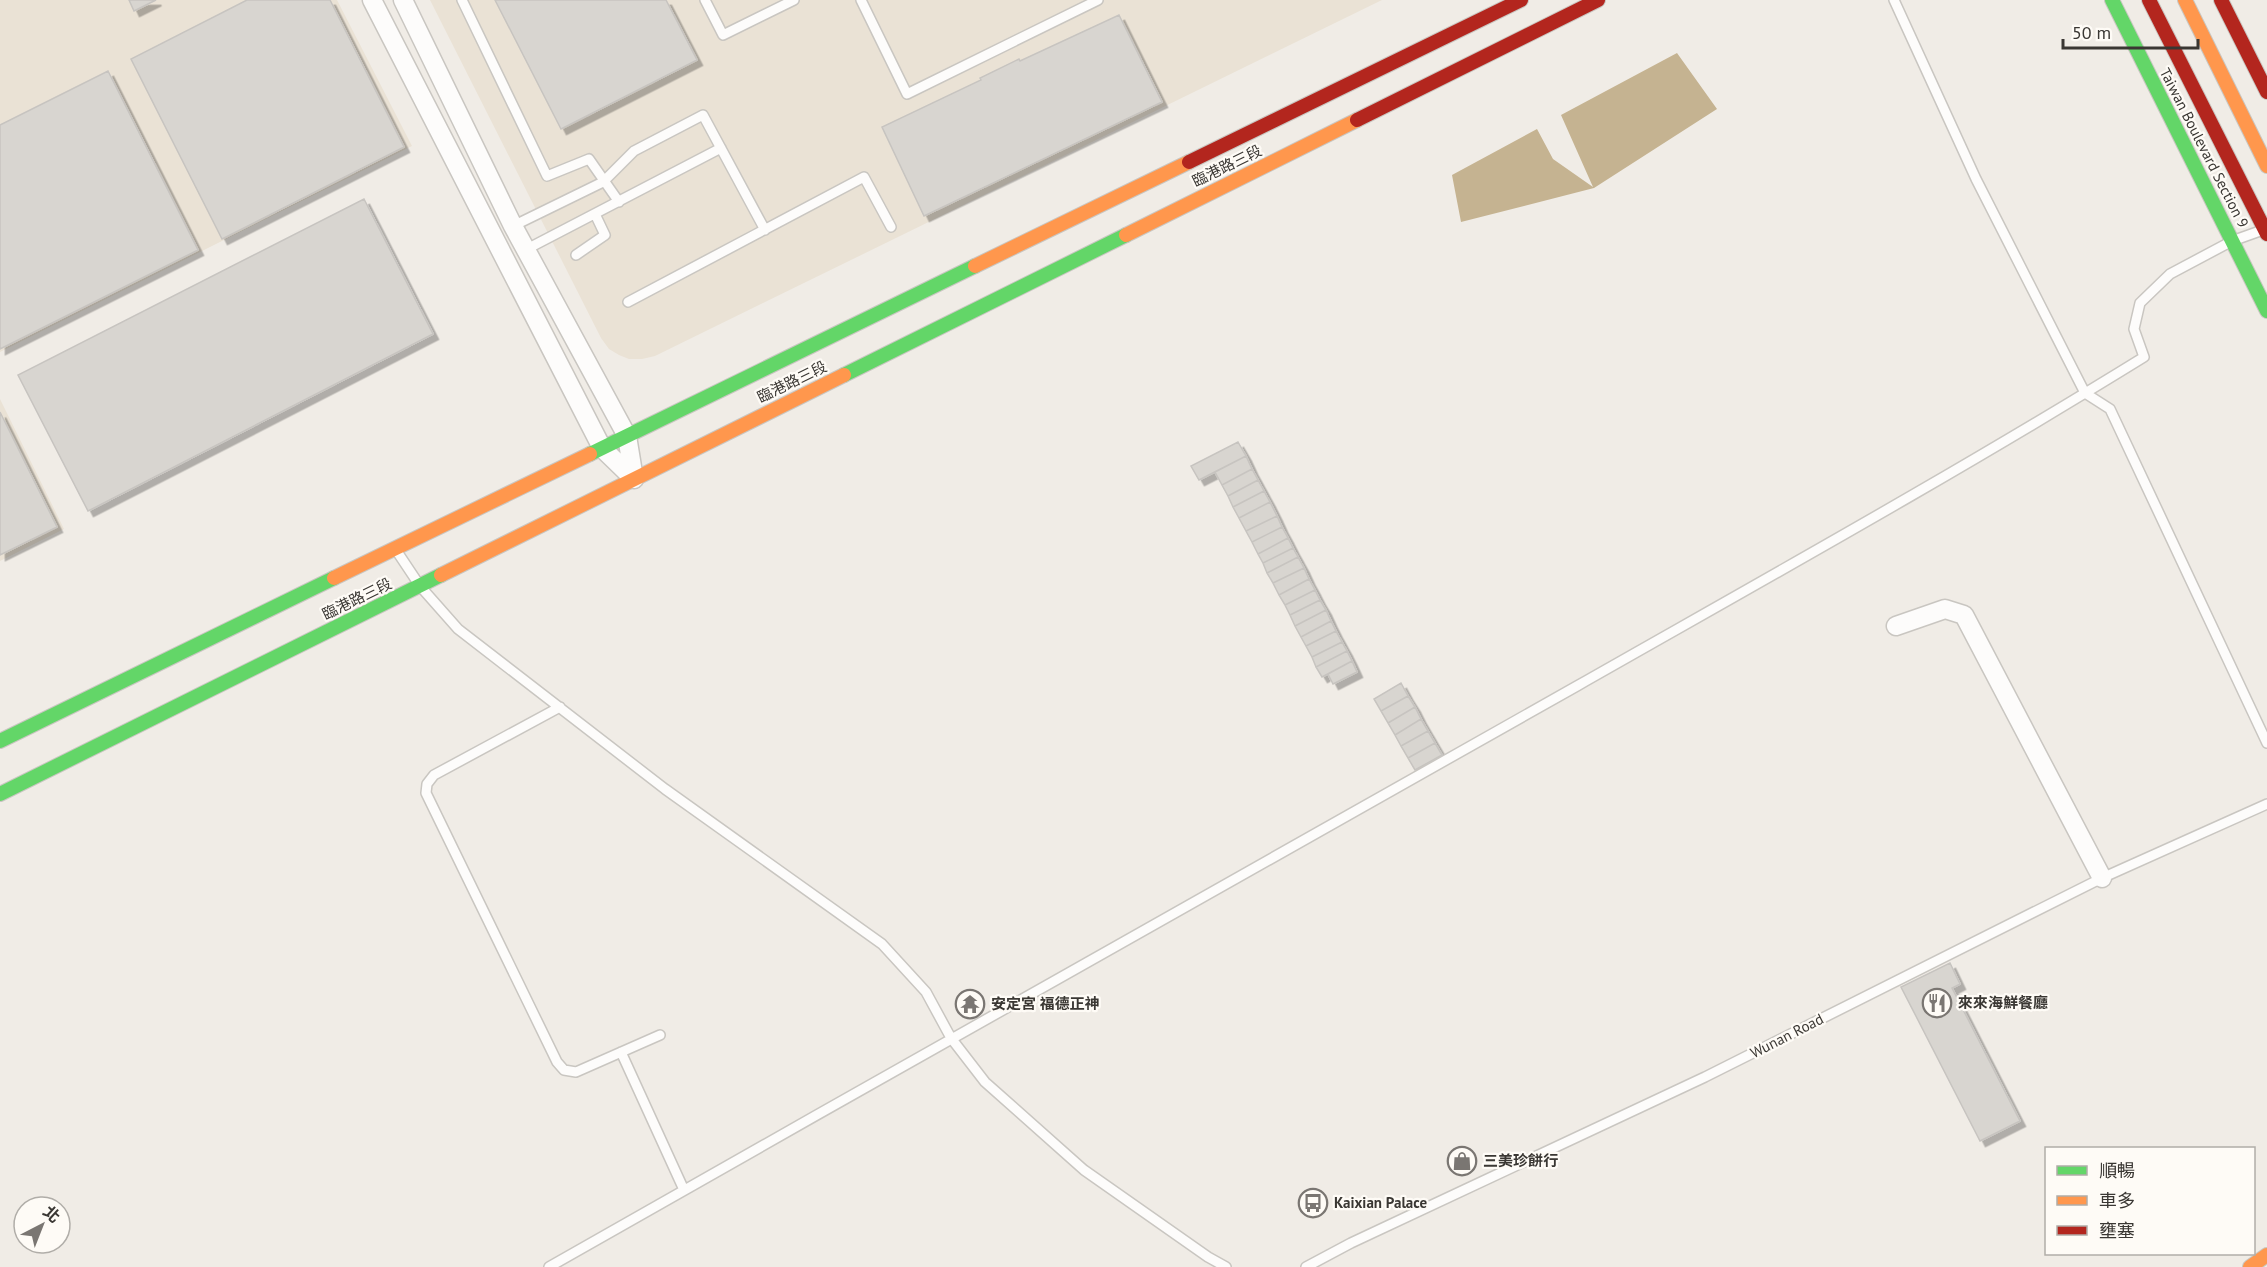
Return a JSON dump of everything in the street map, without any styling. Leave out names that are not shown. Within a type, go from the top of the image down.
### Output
[{"type":"main road","name":"臨港路三段","points":[[0,741],[1521,0]]},
{"type":"main road","name":"臨港路三段","points":[[0,794],[1598,0]]},
{"type":"main road","name":"Taiwan Boulevard Section 9","points":[[2112,0],[2267,311]]},
{"type":"main road","name":"Taiwan Boulevard Section 9","points":[[2149,0],[2266,232]]},
{"type":"main road","points":[[2185,0],[2267,166]]},
{"type":"main road","points":[[2221,0],[2267,92]]},
{"type":"main road","points":[[2250,1267],[2267,1255]]},
{"type":"street","points":[[372,0],[602,448],[634,479]]},
{"type":"street","points":[[403,0],[525,250],[627,436],[634,479]]},
{"type":"street","points":[[1896,626],[1945,609],[1964,615],[2102,878]]},
{"type":"lane","points":[[462,0],[547,176],[589,159],[618,202]]},
{"type":"lane","points":[[705,0],[723,35],[794,0]]},
{"type":"lane","points":[[861,0],[907,94],[1098,0]]},
{"type":"lane","points":[[1894,0],[1976,179],[2085,393],[2110,409],[2267,743]]},
{"type":"lane","points":[[513,226],[603,182],[634,151],[703,115],[765,230]]},
{"type":"lane","points":[[525,250],[721,148]]},
{"type":"lane","points":[[628,302],[864,177],[891,227]]},
{"type":"lane","points":[[576,255],[605,235],[595,214]]},
{"type":"lane","points":[[549,1267],[1652,644],[2085,393],[2144,357],[2134,329],[2140,303],[2170,274],[2232,241],[2266,232]]},
{"type":"lane","points":[[395,549],[420,586],[458,628],[665,789],[882,944],[926,993],[951,1038],[985,1082],[1084,1170],[1226,1267]]},
{"type":"lane","points":[[560,707],[434,775],[427,784],[426,793],[557,1062],[564,1070],[576,1072],[660,1035]]},
{"type":"lane","name":"Wunan Road","points":[[1306,1267],[1352,1243],[1705,1077],[2102,878],[2267,804]]},
{"type":"lane","points":[[621,1052],[684,1190]]},
{"type":"shaded area","points":[[0,0],[337,0],[412,146],[0,352]]},
{"type":"shaded area","points":[[430,0],[1382,0],[655,356],[629,359],[609,349],[601,338]]},
{"type":"shaded area","points":[[1677,53],[1717,109],[1594,188],[1461,222],[1452,175],[1537,129],[1553,159],[1593,187],[1561,115]]},
{"type":"shaded area","points":[[0,399],[64,529],[0,561]]},
{"type":"building","points":[[129,0],[156,0],[134,11]]},
{"type":"building","points":[[247,0],[330,0],[404,147],[222,239],[131,59]]},
{"type":"building","points":[[495,0],[666,0],[697,60],[561,129]]},
{"type":"building","points":[[1119,15],[1162,102],[924,216],[882,127],[981,80],[980,78],[1019,59],[1020,61]]},
{"type":"building","points":[[108,71],[198,250],[0,349],[0,125]]},
{"type":"building","points":[[364,199],[433,334],[88,511],[18,375]]},
{"type":"building","points":[[0,412],[57,527],[0,555]]},
{"type":"building","points":[[1238,442],[1246,456],[1199,480],[1191,466]]},
{"type":"building","points":[[1246,456],[1252,469],[1222,485],[1215,472]]},
{"type":"building","points":[[1252,469],[1258,480],[1228,496],[1222,485]]},
{"type":"building","points":[[1258,480],[1264,491],[1233,507],[1228,496]]},
{"type":"building","points":[[1264,491],[1270,502],[1239,518],[1233,507]]},
{"type":"building","points":[[1270,502],[1277,516],[1246,531],[1239,518]]},
{"type":"building","points":[[1277,516],[1282,527],[1252,542],[1246,531]]},
{"type":"building","points":[[1282,527],[1288,538],[1258,554],[1252,542]]},
{"type":"building","points":[[1288,538],[1293,548],[1263,563],[1258,554]]},
{"type":"building","points":[[1293,548],[1298,557],[1267,573],[1263,563]]},
{"type":"building","points":[[1298,557],[1304,568],[1273,583],[1267,573]]},
{"type":"building","points":[[1304,568],[1309,579],[1279,595],[1273,583]]},
{"type":"building","points":[[1309,579],[1315,590],[1285,605],[1279,595]]},
{"type":"building","points":[[1315,590],[1320,600],[1290,615],[1285,605]]},
{"type":"building","points":[[1320,600],[1326,610],[1295,626],[1290,615]]},
{"type":"building","points":[[1326,610],[1331,621],[1301,637],[1295,626]]},
{"type":"building","points":[[1331,621],[1336,631],[1306,646],[1301,637]]},
{"type":"building","points":[[1336,631],[1342,642],[1312,657],[1306,646]]},
{"type":"building","points":[[1342,642],[1347,651],[1316,667],[1312,657]]},
{"type":"building","points":[[1347,651],[1352,661],[1322,677],[1316,667]]},
{"type":"building","points":[[1352,661],[1357,672],[1333,684],[1328,674]]},
{"type":"building","points":[[1401,683],[1408,696],[1381,711],[1374,699]]},
{"type":"building","points":[[1408,696],[1415,707],[1388,723],[1381,711]]},
{"type":"building","points":[[1415,707],[1421,719],[1395,735],[1388,723]]},
{"type":"building","points":[[1421,719],[1428,731],[1401,746],[1395,735]]},
{"type":"building","points":[[1428,731],[1435,743],[1408,758],[1401,746]]},
{"type":"building","points":[[1435,743],[1442,755],[1415,770],[1408,758]]},
{"type":"building","points":[[1950,963],[1960,984],[1952,988],[2020,1121],[1980,1141],[1901,987]]},
{"type":"traffic: fast","points":[[2112,0],[2267,311]]},
{"type":"traffic: fast","points":[[844,375],[1126,235]]},
{"type":"traffic: fast","points":[[590,454],[975,266]]},
{"type":"traffic: fast","points":[[0,794],[441,575]]},
{"type":"traffic: fast","points":[[0,741],[334,578]]},
{"type":"traffic: slow","points":[[2185,0],[2267,166]]},
{"type":"traffic: slow","points":[[1126,235],[1357,120]]},
{"type":"traffic: slow","points":[[975,266],[1189,162]]},
{"type":"traffic: slow","points":[[441,575],[844,375]]},
{"type":"traffic: slow","points":[[334,578],[590,454]]},
{"type":"traffic: slow","points":[[2250,1267],[2267,1255]]},
{"type":"traffic: jam","points":[[1189,162],[1521,0]]},
{"type":"traffic: jam","points":[[1357,120],[1598,0]]},
{"type":"traffic: jam","points":[[2149,0],[2267,234]]},
{"type":"traffic: jam","points":[[2221,0],[2267,92]]},
{"type":"place","name":"來來海鮮餐廳","points":[[1937,1003]]},
{"type":"place","name":"安定宮 福德正神","points":[[970,1004]]},
{"type":"place","name":"三美珍餅行","points":[[1462,1161]]},
{"type":"place","name":"Kaixian Palace","points":[[1313,1203]]}]
